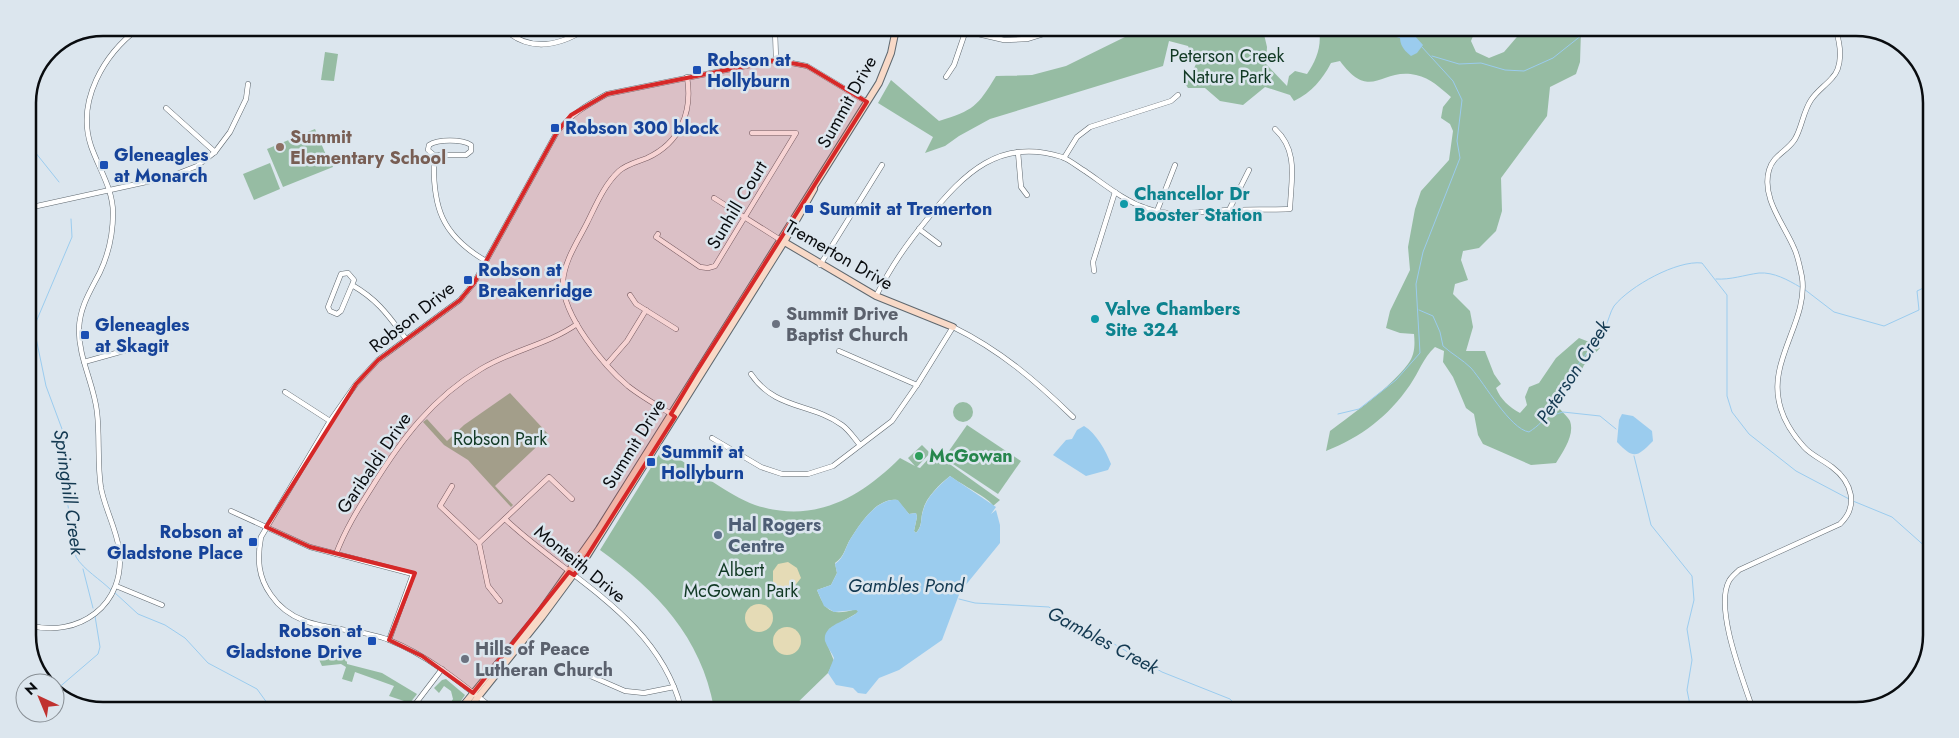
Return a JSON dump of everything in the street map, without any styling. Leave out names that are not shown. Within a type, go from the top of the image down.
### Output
[{"type":"main road","name":"Summit Drive","points":[[472,702],[571,573],[673,415],[782,240],[806,196],[816,185],[867,102],[886,65],[894,36]]},
{"type":"main road","name":"Tremerton Drive","points":[[782,240],[820,265],[876,296],[953,327]]},
{"type":"main road","name":"Summit Drive","points":[[468,702],[476,695]]},
{"type":"street","points":[[36,626],[52,629],[80,623],[92,616],[106,602],[116,586],[120,567],[119,548],[101,490],[97,413],[84,362],[79,328],[82,309],[108,251],[112,225],[110,191],[91,144],[87,121],[89,98],[98,74],[112,54],[131,36]]},
{"type":"street","points":[[514,36],[534,45],[565,41],[574,36]]},
{"type":"street","points":[[775,36],[776,60]]},
{"type":"street","points":[[946,76],[954,65],[963,36]]},
{"type":"street","points":[[988,36],[1004,40],[1027,39],[1037,36]]},
{"type":"street","points":[[1750,702],[1728,627],[1725,596],[1729,581],[1739,570],[1840,524],[1850,515],[1852,504],[1849,489],[1834,468],[1805,449],[1778,408],[1776,386],[1782,359],[1802,302],[1802,278],[1794,248],[1777,218],[1767,177],[1773,160],[1795,140],[1811,100],[1834,77],[1838,69],[1840,59],[1837,36]]},
{"type":"street","name":"Robson Drive","points":[[485,702],[442,669],[389,640],[352,630],[308,623],[285,611],[263,584],[258,567],[258,553],[266,527],[330,421],[378,360],[460,300],[474,283],[557,132],[571,115],[607,94],[776,60],[807,66],[867,102]]},
{"type":"street","points":[[673,415],[628,386],[607,364],[577,324],[568,307],[563,281],[572,250],[607,185],[620,171],[661,150],[678,134],[688,113],[690,93],[687,77]]},
{"type":"street","points":[[36,206],[179,174],[197,166],[215,152],[230,132],[246,99],[248,84]]},
{"type":"street","points":[[1064,158],[1077,137],[1090,127],[1171,101],[1178,95]]},
{"type":"street","points":[[166,108],[215,152]]},
{"type":"street","points":[[876,296],[892,264],[954,186],[968,174],[999,156],[1018,152],[1038,151],[1064,158],[1115,192],[1146,208],[1171,214],[1229,210],[1290,209],[1291,162],[1289,146],[1275,129]]},
{"type":"street","name":"Sunhill Court","points":[[658,234],[656,237],[700,267],[708,268],[715,266],[796,133],[752,133]]},
{"type":"street","points":[[434,155],[466,155],[471,151],[471,146],[466,142],[434,141],[429,145],[428,150],[434,155],[436,192],[445,225],[461,245],[486,261]]},
{"type":"street","points":[[1018,152],[1021,187],[1026,195]]},
{"type":"street","points":[[820,265],[882,165]]},
{"type":"street","points":[[1157,211],[1175,165]]},
{"type":"street","points":[[1229,210],[1249,170]]},
{"type":"street","points":[[1094,271],[1093,262],[1115,192]]},
{"type":"street","name":"Tremerton Drive","points":[[714,198],[782,240]]},
{"type":"street","points":[[919,229],[939,244]]},
{"type":"street","points":[[348,273],[352,275],[354,280],[352,285],[341,311],[333,314],[328,307],[341,274],[348,273]]},
{"type":"street","points":[[352,285],[370,296],[381,306],[406,339]]},
{"type":"street","points":[[630,295],[636,304],[676,329]]},
{"type":"street","points":[[607,364],[627,341],[646,310]]},
{"type":"street","name":"Garibaldi Drive","points":[[336,554],[353,517],[398,446],[422,416],[445,394],[481,369],[510,354],[539,345],[577,324]]},
{"type":"street","points":[[712,438],[761,467],[782,474],[808,474],[833,466],[892,421],[918,385],[953,327]]},
{"type":"street","name":"Tremerton Drive","points":[[953,327],[982,341],[1003,356],[1040,385],[1073,417]]},
{"type":"street","points":[[84,362],[127,350]]},
{"type":"street","points":[[839,350],[918,385]]},
{"type":"street","points":[[751,374],[758,384],[777,398],[841,424],[860,446]]},
{"type":"street","points":[[285,392],[330,421]]},
{"type":"street","points":[[479,543],[549,477],[572,500]]},
{"type":"street","points":[[452,486],[440,506],[479,543],[488,586],[500,602]]},
{"type":"street","points":[[231,511],[310,547],[413,574],[389,640]]},
{"type":"street","name":"Monteith Drive","points":[[505,519],[532,545],[610,602],[646,641],[667,669],[679,702]]},
{"type":"street","points":[[116,586],[162,604]]},
{"type":"street","points":[[562,664],[625,691],[644,692],[674,688]]},
{"type":"street","points":[[417,702],[442,669]]},
{"type":"highlighted area","points":[[776,60],[807,66],[867,102],[695,374],[671,414],[675,417],[587,556],[574,575],[569,572],[473,693],[422,656],[389,640],[415,573],[310,547],[266,527],[356,384],[378,360],[460,300],[474,283],[557,132],[571,115],[607,94]]},
{"type":"green space","name":"Peterson Creek Nature Park","points":[[1127,36],[1264,36],[1267,47],[1266,64],[1287,86],[1289,76],[1295,71],[1307,74],[1316,59],[1320,36],[1473,36],[1471,41],[1476,52],[1489,58],[1504,52],[1518,36],[1581,36],[1580,62],[1576,74],[1550,87],[1547,116],[1501,178],[1502,211],[1496,231],[1479,248],[1463,251],[1461,260],[1468,280],[1455,284],[1453,294],[1470,311],[1473,327],[1466,351],[1485,351],[1494,374],[1501,384],[1496,388],[1500,396],[1520,413],[1527,405],[1525,397],[1529,387],[1539,383],[1556,358],[1579,338],[1600,348],[1584,365],[1578,378],[1558,401],[1557,405],[1570,421],[1571,432],[1568,443],[1556,463],[1531,465],[1483,444],[1478,435],[1474,414],[1466,408],[1453,377],[1443,362],[1444,351],[1435,347],[1393,407],[1373,425],[1351,439],[1326,451],[1330,431],[1371,400],[1391,382],[1408,364],[1413,353],[1414,334],[1400,333],[1386,328],[1390,311],[1410,270],[1408,247],[1415,209],[1421,191],[1449,160],[1453,131],[1450,124],[1441,118],[1443,107],[1451,97],[1435,84],[1426,78],[1404,74],[1368,82],[1360,80],[1340,61],[1331,63],[1316,85],[1294,101],[1290,95],[1265,87],[1243,105],[1220,101],[1205,88],[1188,88],[1186,85],[1196,64],[1188,46],[1169,41],[1163,66],[990,119],[945,146],[925,153],[933,137],[878,103],[891,80],[939,121],[960,114],[974,106],[984,95],[996,76],[1032,75],[1066,66]]},
{"type":"green space","points":[[325,52],[338,54],[334,81],[321,80]]},
{"type":"green space","points":[[315,129],[326,155],[329,154],[333,167],[283,187],[267,149]]},
{"type":"green space","points":[[270,163],[280,189],[254,200],[243,174]]},
{"type":"green space","name":"Robson Park","points":[[510,393],[549,435],[495,486],[513,505],[511,507],[468,460],[444,445],[423,422],[427,419],[447,441],[464,425]]},
{"type":"green space","points":[[963,402],[970,405],[973,412],[970,419],[963,422],[956,419],[953,412],[956,405]]},
{"type":"green space","points":[[967,425],[1021,461],[998,494],[944,458]]},
{"type":"green space","name":"Albert McGowan Park","points":[[922,445],[930,453],[917,467],[920,468],[931,456],[933,458],[937,455],[1000,500],[993,506],[987,499],[950,476],[927,500],[920,527],[916,533],[914,531],[916,513],[909,514],[897,500],[883,503],[870,513],[859,526],[843,554],[835,563],[837,573],[831,585],[817,590],[824,604],[831,611],[841,612],[856,609],[859,612],[829,629],[825,639],[834,661],[828,673],[798,702],[713,702],[699,659],[674,618],[640,582],[600,550],[663,448],[745,501],[776,510],[796,511],[816,509],[834,504],[851,496],[884,473],[900,458],[915,466],[908,458]]},
{"type":"green space","points":[[316,653],[347,659],[347,664],[382,673],[417,694],[411,702],[407,702],[389,696],[394,686],[355,672],[352,682],[342,679],[346,667],[341,664],[322,666]]},
{"type":"green space","points":[[446,679],[465,695],[460,702],[451,702],[453,699],[451,691],[444,686],[439,693],[434,688],[442,680]]},
{"type":"sand","points":[[788,562],[797,568],[801,578],[789,593],[773,584],[773,571],[778,564]]},
{"type":"sand","points":[[759,604],[769,608],[773,618],[769,628],[759,632],[749,628],[745,618],[749,608]]},
{"type":"sand","points":[[787,627],[797,631],[801,641],[797,651],[787,655],[777,651],[773,641],[777,631]]},
{"type":"water","points":[[1400,36],[1415,36],[1423,45],[1417,53],[1411,56],[1403,48]]},
{"type":"water","points":[[1622,414],[1633,416],[1652,431],[1653,441],[1639,453],[1632,454],[1628,452],[1617,442],[1619,420]]},
{"type":"water","points":[[1084,426],[1093,433],[1103,448],[1111,464],[1108,470],[1086,476],[1053,455],[1066,440],[1072,439],[1077,430]]},
{"type":"water","name":"Gambles Pond","points":[[950,476],[996,507],[991,514],[996,510],[1000,525],[1000,543],[960,592],[942,640],[899,670],[879,678],[866,694],[858,693],[853,688],[836,685],[828,673],[834,658],[825,641],[825,635],[833,626],[858,611],[834,612],[824,606],[817,590],[831,585],[837,573],[835,564],[841,558],[859,526],[876,507],[890,500],[898,500],[909,514],[916,513],[914,531],[916,533],[920,528],[922,514],[927,501]]},
{"type":"waterway","name":"Peterson Creek","points":[[1395,36],[1401,38]]},
{"type":"waterway","points":[[1432,56],[1459,64],[1481,63],[1505,70],[1524,71],[1553,58],[1581,36]]},
{"type":"waterway","name":"Peterson Creek","points":[[1338,414],[1359,409],[1396,380],[1420,353],[1416,284],[1423,252],[1460,158],[1457,141],[1462,100],[1453,81],[1421,46]]},
{"type":"waterway","name":"Springhill Creek","points":[[36,153],[59,182]]},
{"type":"waterway","name":"Springhill Creek","points":[[36,322],[72,237],[71,219]]},
{"type":"waterway","name":"Peterson Creek","points":[[1419,310],[1433,316],[1440,332],[1443,346],[1465,362],[1506,415],[1522,429],[1529,432],[1549,412],[1568,379],[1605,327],[1611,311],[1621,298],[1642,283],[1667,270],[1692,263],[1702,263],[1727,295],[1727,396],[1732,412],[1749,434],[1796,471],[1849,499]]},
{"type":"waterway","points":[[1716,279],[1765,273],[1781,277],[1800,287]]},
{"type":"waterway","points":[[1804,289],[1834,312],[1884,326],[1919,310],[1917,291],[1923,288]]},
{"type":"waterway","name":"Springhill Creek","points":[[36,338],[46,386],[62,429],[61,461],[76,557],[79,562],[111,590]]},
{"type":"waterway","points":[[1547,417],[1563,412],[1600,416],[1616,429]]},
{"type":"waterway","points":[[1634,456],[1651,525],[1692,576],[1694,600],[1687,629],[1692,660],[1687,690],[1689,702]]},
{"type":"waterway","name":"Peterson Creek","points":[[1853,501],[1892,517],[1923,545]]},
{"type":"waterway","points":[[83,569],[93,608]]},
{"type":"waterway","name":"Springhill Creek","points":[[114,592],[138,614],[165,625],[185,638],[208,663],[257,689],[266,702]]},
{"type":"waterway","name":"Gambles Creek","points":[[959,599],[975,603],[1049,607],[1065,620],[1080,624],[1162,672],[1230,699],[1233,702]]},
{"type":"waterway","points":[[65,682],[98,654],[100,647],[95,616]]},
{"type":"place","name":"Robson at Hollyburn","points":[[697,70]]},
{"type":"place","name":"Robson 300 block","points":[[555,128]]},
{"type":"place","name":"Summit Elementary School","points":[[280,147]]},
{"type":"place","name":"Gleneagles at Monarch","points":[[104,165]]},
{"type":"place","name":"Chancellor Dr Booster Station","points":[[1124,204]]},
{"type":"place","name":"Summit at Tremerton","points":[[809,209]]},
{"type":"place","name":"Robson at Breakenridge","points":[[468,280]]},
{"type":"place","name":"Valve Chambers Site 324","points":[[1095,319]]},
{"type":"place","name":"Summit Drive Baptist Church","points":[[776,324]]},
{"type":"place","name":"Gleneagles at Skagit","points":[[85,335]]},
{"type":"place","name":"McGowan","points":[[919,456]]},
{"type":"place","name":"Summit at Hollyburn","points":[[651,462]]},
{"type":"place","name":"Hal Rogers Centre","points":[[718,535]]},
{"type":"place","name":"Robson at Gladstone Place","points":[[253,542]]},
{"type":"place","name":"Robson at Gladstone Drive","points":[[372,641]]},
{"type":"place","name":"Hills of Peace Lutheran Church","points":[[465,659]]}]
